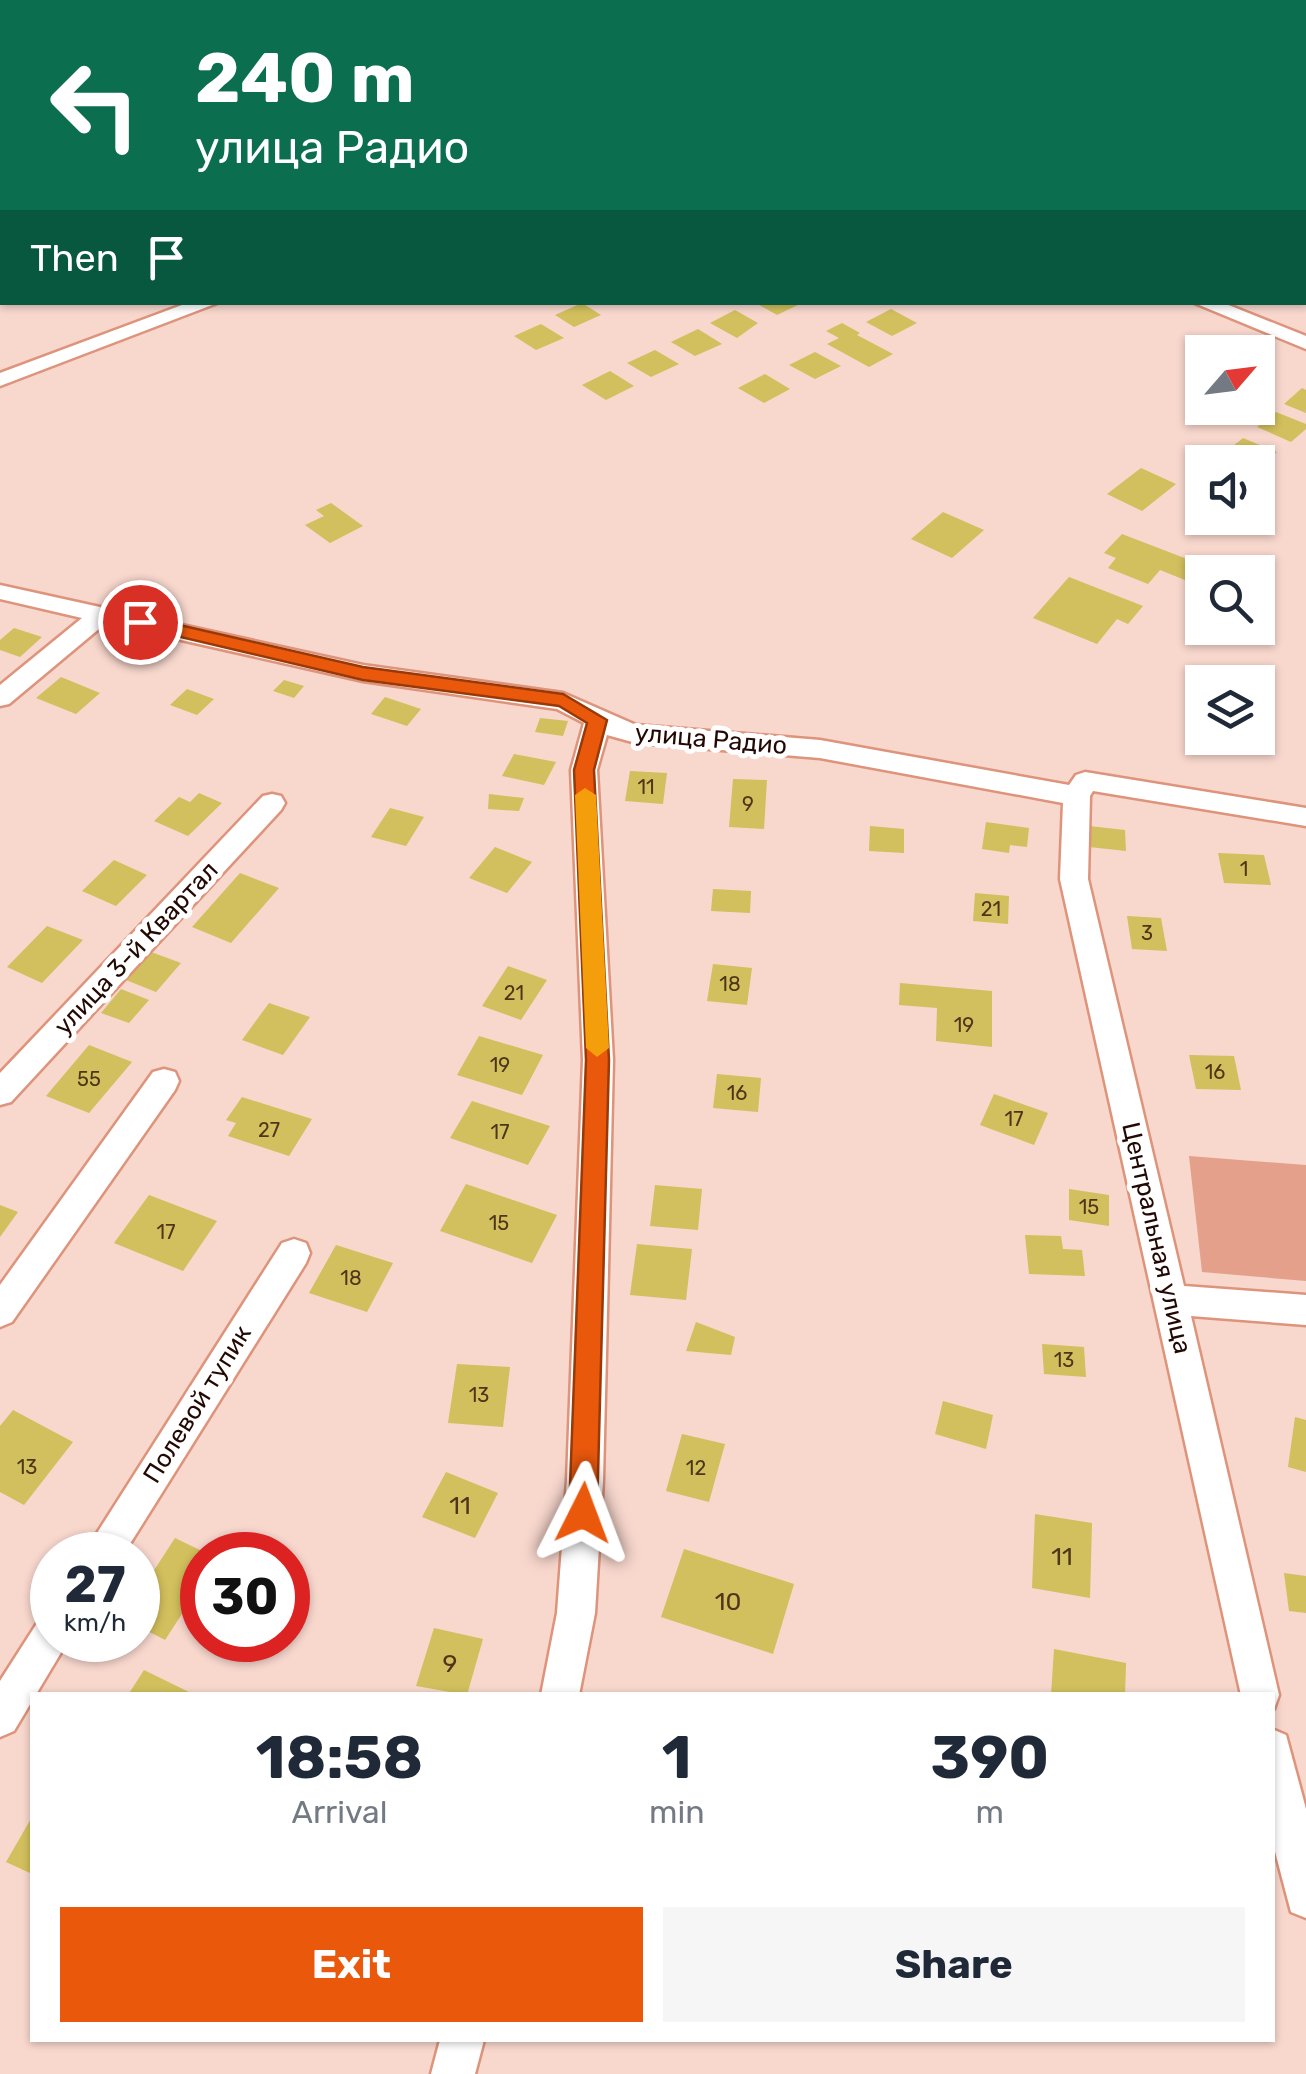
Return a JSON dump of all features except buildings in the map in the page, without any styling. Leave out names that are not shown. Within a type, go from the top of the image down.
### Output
[{"type":"street","points":[[0,380],[202,305]]},
{"type":"street","points":[[1210,305],[1306,343]]},
{"type":"street","name":"улица Радио","points":[[0,592],[363,674],[563,700],[598,720],[636,734],[820,749],[1306,817]]},
{"type":"street","points":[[0,698],[103,613]]},
{"type":"street","points":[[561,1692],[576,1612],[585,1480],[598,1060],[584,770],[598,720]]},
{"type":"street","name":"Центральная улица","points":[[1081,788],[1074,879],[1259,1692]]},
{"type":"street","name":"улица 3-й Квартал","points":[[0,1093],[272,802]]},
{"type":"street","points":[[0,1312],[164,1081]]},
{"type":"street","name":"Полевой тупик","points":[[117,1532],[294,1253]]},
{"type":"street","points":[[1171,1300],[1306,1310]]},
{"type":"street","points":[[0,1717],[34,1662]]},
{"type":"street","points":[[1275,1762],[1306,1898]]},
{"type":"street","points":[[453,2074],[461,2042]]},
{"type":"shaded area","points":[[1189,1156],[1306,1165],[1306,1281],[1202,1272]]},
{"type":"slow traffic","points":[[585,795],[597,1048]]},
{"type":"route","points":[[140,622],[363,674],[563,700],[598,720],[584,770],[598,1060],[583,1513]]}]
